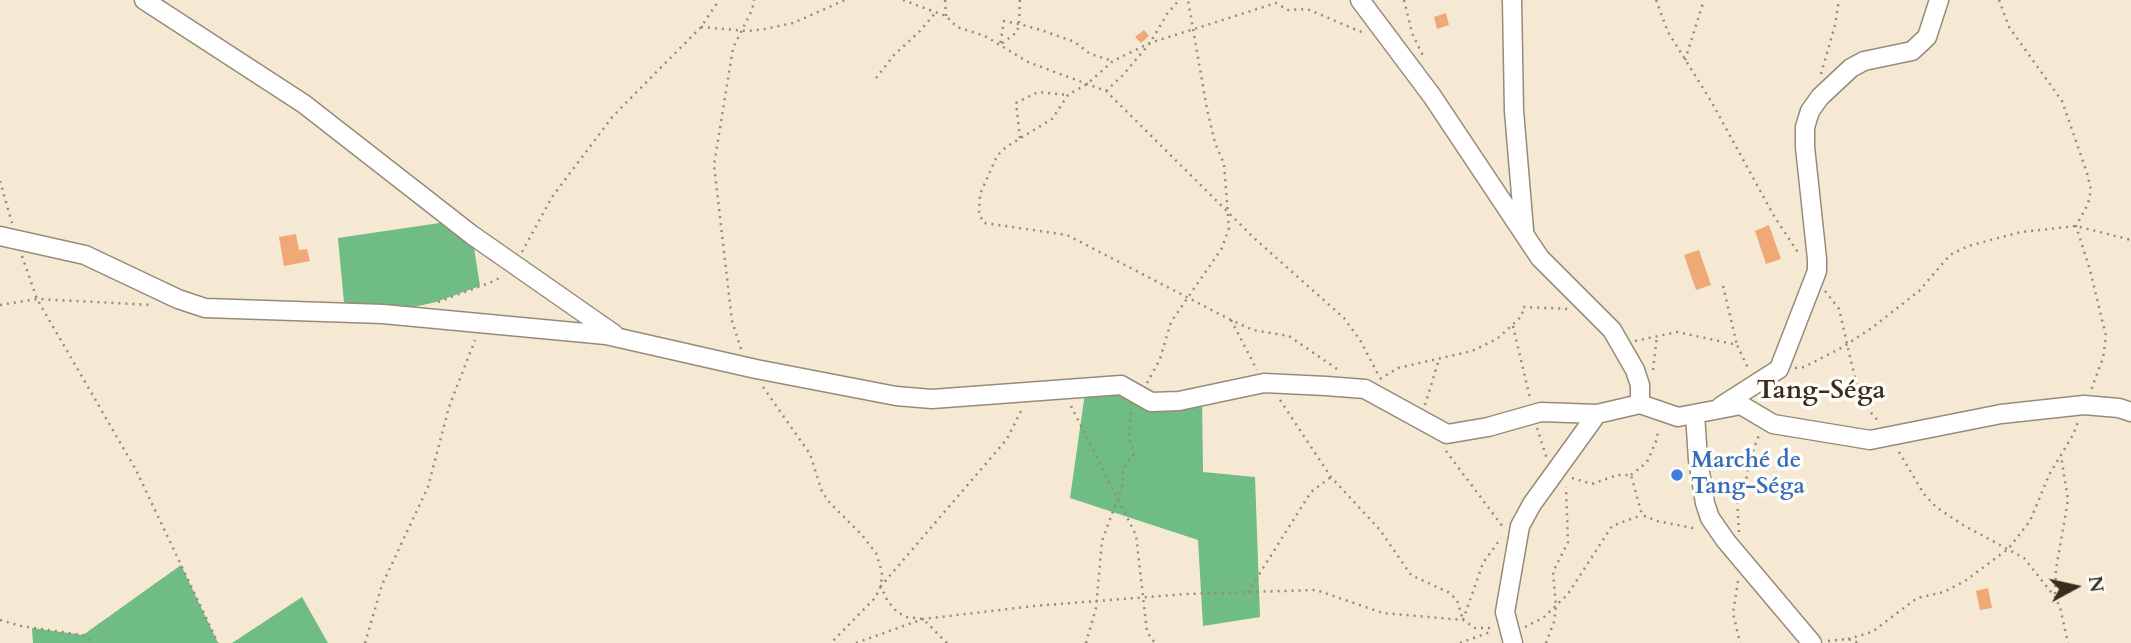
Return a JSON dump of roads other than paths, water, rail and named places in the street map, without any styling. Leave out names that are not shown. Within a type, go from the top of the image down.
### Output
[{"type":"street","points":[[144,0],[304,104],[472,235],[620,338]]},
{"type":"street","points":[[1360,0],[1432,96],[1541,258],[1612,330],[1638,378],[1640,404]]},
{"type":"street","points":[[1512,0],[1514,111],[1524,233]]},
{"type":"street","points":[[1715,410],[1779,369],[1814,277],[1817,259],[1805,147],[1805,127],[1810,111],[1820,97],[1850,68],[1864,61],[1912,51],[1927,37],[1939,0]]},
{"type":"street","points":[[9,238],[85,255],[205,308],[383,314],[620,338],[896,396],[932,398],[1121,385],[1151,401],[1179,401],[1264,383],[1373,384],[1420,420],[1447,433],[1488,427],[1541,412],[1597,414],[1640,404],[1678,417],[1741,405],[1773,424],[1870,440],[2001,414],[2084,405],[2119,408],[2131,412]]},
{"type":"street","points":[[1512,640],[1505,612],[1520,526],[1554,472],[1597,414]]},
{"type":"street","points":[[1695,414],[1698,460],[1710,518],[1738,554],[1819,642]]},
{"type":"place","name":"Marché de Tang-Séga","points":[[1677,475]]},
{"type":"district","name":"Tang-Séga","points":[[1821,392]]}]
